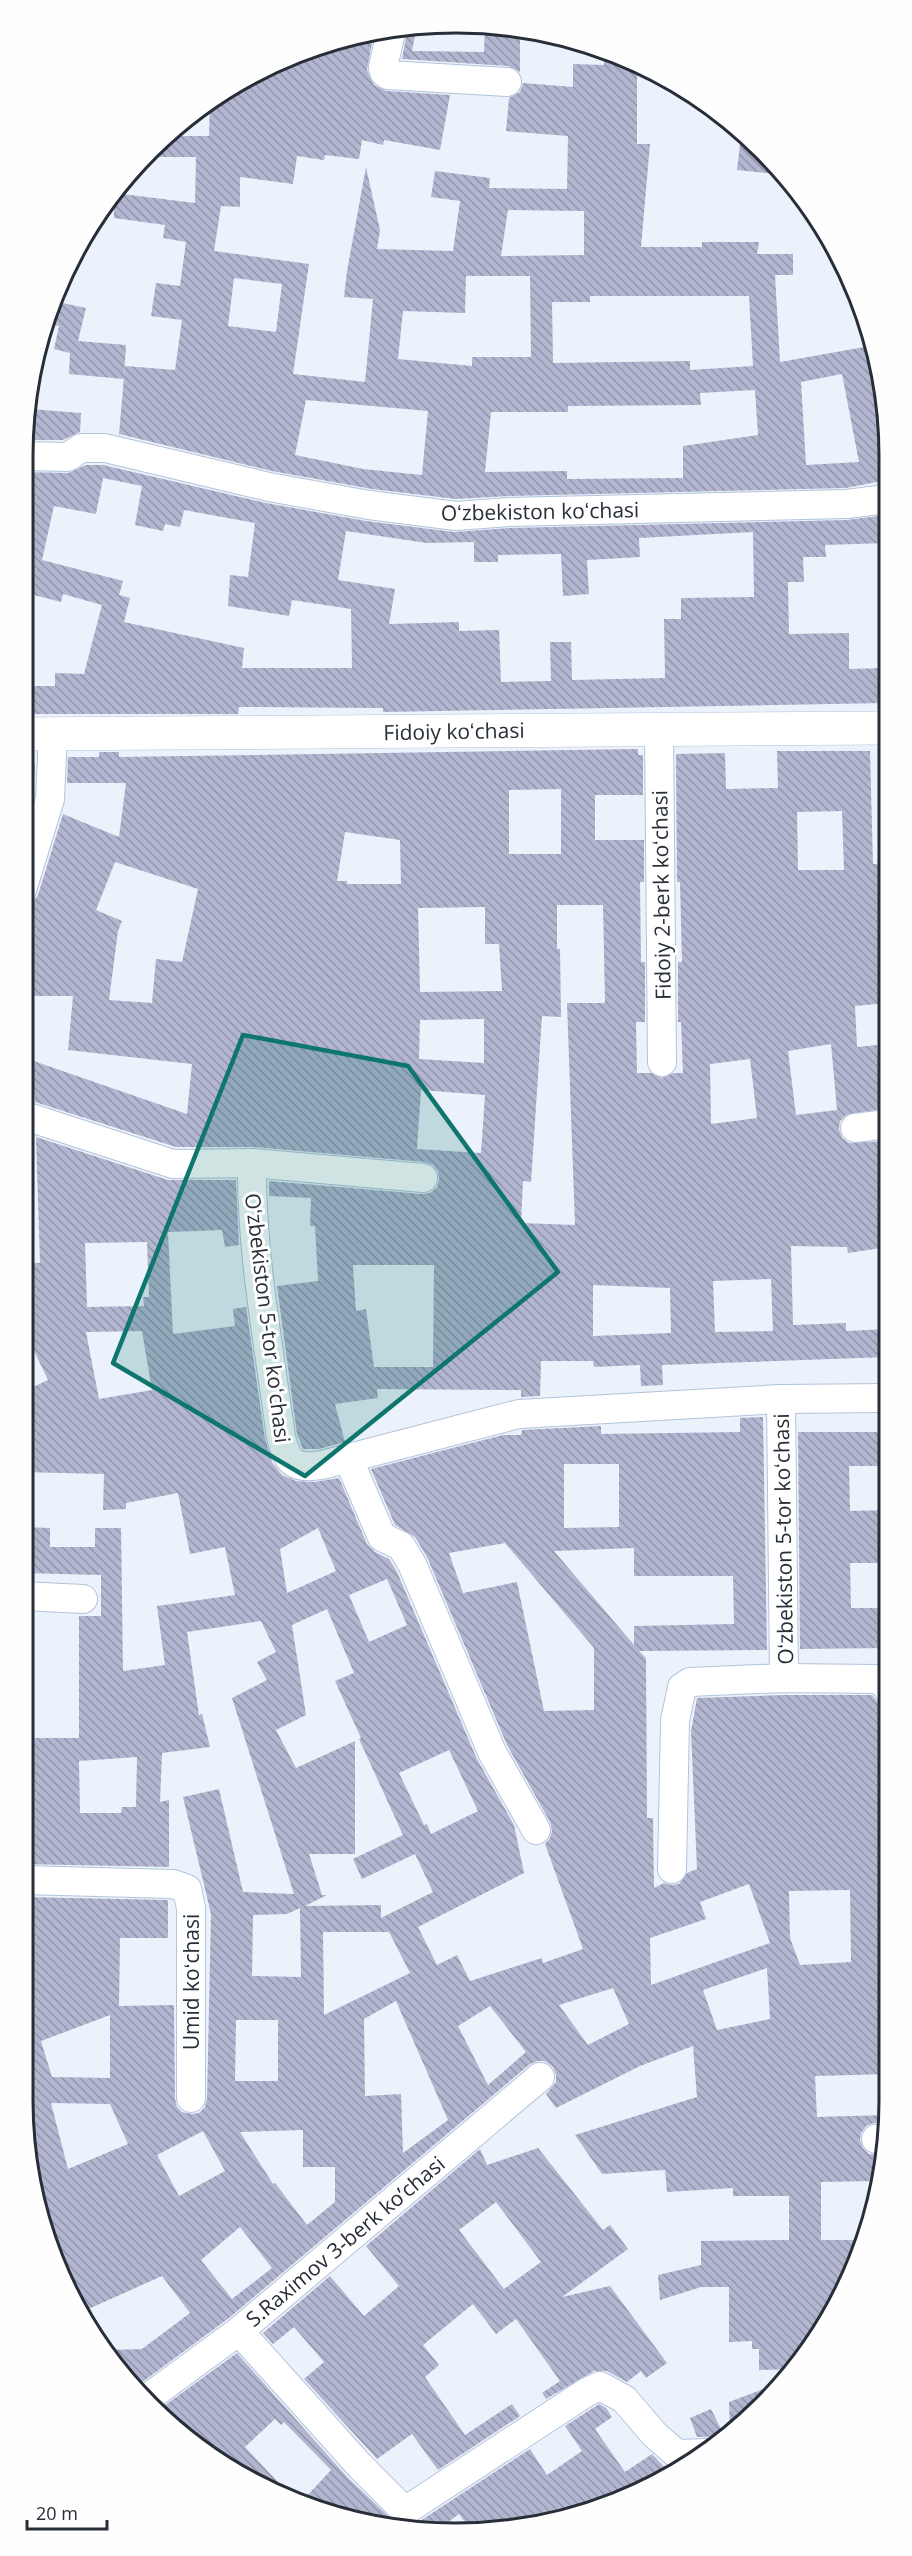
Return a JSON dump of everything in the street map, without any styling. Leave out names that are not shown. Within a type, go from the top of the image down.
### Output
[{"type":"street","points":[[390,39],[384,72],[398,75],[507,82]]},
{"type":"street","name":"Oʻzbekiston koʻchasi","points":[[33,456],[68,457],[81,448],[105,448],[269,487],[369,505],[456,516],[509,512],[847,504],[879,500]]},
{"type":"street","name":"Fidoiy koʻchasi","points":[[38,734],[879,728]]},
{"type":"street","name":"Fidoiy 2-berk koʻchasi","points":[[659,729],[662,1062]]},
{"type":"street","points":[[33,854],[50,799],[38,734]]},
{"type":"street","name":"Oʻzbekiston 5-tor koʻchasi","points":[[33,1119],[173,1164],[252,1163],[251,1194],[255,1241],[285,1453],[293,1463],[303,1467],[348,1458],[519,1414],[781,1399],[879,1398]]},
{"type":"street","points":[[855,1128],[879,1125]]},
{"type":"street","points":[[252,1163],[423,1178]]},
{"type":"street","name":"Oʻzbekiston 5-tor koʻchasi","points":[[781,1399],[784,1678]]},
{"type":"street","points":[[348,1458],[382,1537],[401,1546],[412,1564],[492,1752],[536,1830]]},
{"type":"street","points":[[33,1597],[83,1599]]},
{"type":"street","points":[[672,1869],[675,1721],[682,1687],[690,1682],[784,1678],[879,1680]]},
{"type":"street","name":"Umid koʻchasi","points":[[33,1880],[173,1884],[187,1889],[191,1908],[191,2098]]},
{"type":"street","name":"S.Raximov 3-berk koʼchasi","points":[[153,2394],[239,2331],[540,2077]]},
{"type":"street","points":[[239,2331],[360,2466],[403,2519]]},
{"type":"street","points":[[406,2520],[587,2391],[600,2386],[624,2399],[655,2435],[680,2459]]},
{"type":"highlighted area","points":[[243,1035],[408,1066],[558,1272],[305,1476],[113,1363]]},
{"type":"building","points":[[485,34],[520,38],[520,72],[508,66],[402,59],[406,36],[415,35],[412,51],[484,52]]},
{"type":"building","points":[[372,41],[367,70],[374,85],[387,91],[450,95],[440,150],[384,140],[383,145],[362,140],[359,159],[325,155],[324,160],[297,156],[293,184],[240,177],[240,207],[221,206],[214,251],[309,264],[293,374],[365,382],[373,299],[344,297],[366,167],[380,230],[377,249],[453,251],[460,201],[431,197],[435,171],[490,178],[489,188],[567,189],[568,136],[506,131],[509,98],[520,92],[523,83],[573,87],[573,64],[604,65],[604,60],[637,74],[637,144],[650,144],[641,247],[702,247],[702,242],[759,242],[757,254],[793,254],[793,275],[775,275],[780,362],[865,347],[871,373],[878,428],[879,482],[846,488],[456,499],[372,489],[272,471],[119,434],[125,366],[175,370],[182,320],[151,316],[156,283],[180,286],[186,242],[163,238],[165,225],[114,218],[114,207],[123,194],[195,203],[196,157],[157,157],[179,136],[209,136],[210,112],[245,90],[294,65],[320,55]],"holes":[[[508,210],[584,211],[584,255],[501,256]],[[466,276],[530,276],[531,357],[472,357],[472,366],[398,359],[403,311],[465,313]],[[234,278],[282,284],[276,332],[228,326]],[[590,296],[749,296],[753,366],[690,370],[690,361],[553,363],[552,302],[590,302]],[[842,374],[859,462],[806,465],[801,382]],[[755,390],[758,435],[683,446],[683,478],[567,479],[567,471],[485,472],[491,412],[568,412],[568,406],[701,405],[700,393]],[[306,400],[428,411],[422,475],[363,469],[295,455]]]},
{"type":"building","points":[[740,143],[771,174],[737,170]]},
{"type":"building","points":[[62,303],[86,308],[78,341],[126,345],[124,379],[69,374],[70,353],[54,349],[59,326],[54,325]]},
{"type":"building","points":[[36,410],[81,413],[80,432],[63,440],[34,440]]},
{"type":"building","points":[[86,465],[103,465],[266,503],[366,521],[454,532],[510,528],[847,520],[879,516],[879,543],[825,545],[826,557],[803,557],[804,582],[788,582],[789,634],[849,633],[849,669],[879,668],[879,703],[383,712],[383,708],[239,707],[238,714],[33,714],[33,686],[55,686],[55,673],[84,674],[102,605],[63,594],[61,602],[34,595],[33,599],[33,472],[68,473]],"holes":[[[103,478],[142,486],[135,525],[163,531],[165,524],[180,527],[184,510],[255,523],[248,577],[230,575],[228,606],[289,616],[292,600],[351,609],[352,668],[242,668],[244,648],[124,622],[130,598],[119,595],[123,581],[42,560],[54,506],[96,514]],[[346,531],[427,543],[474,542],[474,562],[498,562],[498,555],[561,554],[563,596],[589,594],[587,560],[640,557],[639,538],[753,532],[754,597],[681,598],[681,619],[664,619],[665,678],[572,680],[571,642],[550,642],[551,681],[501,682],[499,630],[459,631],[459,622],[389,624],[395,589],[338,580]]]},
{"type":"building","points":[[638,749],[638,755],[643,755],[643,795],[595,795],[595,840],[644,840],[644,882],[640,882],[641,962],[645,962],[645,1022],[636,1022],[637,1073],[651,1073],[662,1078],[674,1073],[683,1073],[681,1022],[678,1022],[678,962],[682,962],[680,882],[677,882],[676,754],[725,753],[726,789],[778,788],[777,751],[870,751],[873,864],[879,864],[879,1004],[855,1006],[857,1047],[877,1045],[879,1109],[846,1115],[840,1121],[839,1129],[842,1138],[849,1143],[879,1141],[879,1248],[848,1253],[847,1247],[791,1246],[793,1325],[846,1323],[846,1331],[879,1329],[879,1357],[662,1365],[663,1385],[641,1386],[640,1365],[594,1367],[593,1361],[541,1361],[540,1396],[521,1397],[521,1390],[377,1389],[378,1398],[335,1404],[345,1442],[319,1449],[303,1449],[297,1434],[277,1286],[318,1281],[315,1226],[310,1226],[311,1198],[269,1196],[269,1181],[422,1194],[430,1193],[437,1187],[438,1172],[433,1165],[424,1162],[253,1147],[176,1147],[35,1102],[33,1061],[187,1114],[192,1064],[68,1050],[73,996],[33,996],[33,902],[38,895],[63,814],[119,837],[126,783],[67,783],[68,757],[99,757],[99,752],[119,752],[119,757]],"holes":[[[561,789],[561,854],[509,854],[509,790]],[[842,811],[844,870],[798,870],[797,812]],[[345,832],[400,840],[401,884],[347,884],[347,881],[337,881]],[[115,862],[198,889],[182,962],[156,959],[152,1003],[109,1000],[118,931],[122,921],[96,910]],[[557,905],[603,905],[605,1003],[567,1003],[575,1225],[521,1223],[523,1181],[531,1182],[542,1016],[561,1017],[560,949],[557,949]],[[485,907],[485,944],[499,944],[502,991],[420,992],[418,908]],[[484,1019],[484,1063],[419,1059],[420,1020]],[[831,1044],[837,1110],[796,1115],[788,1051]],[[750,1059],[757,1118],[711,1124],[710,1064]],[[421,1090],[485,1095],[481,1153],[417,1149]],[[353,1265],[434,1265],[433,1367],[374,1367],[366,1309],[356,1311]],[[771,1279],[773,1331],[715,1332],[713,1281]],[[593,1285],[670,1288],[671,1333],[593,1336]]]},
{"type":"building","points":[[33,764],[35,764],[34,784]]},
{"type":"building","points":[[36,1137],[168,1180],[236,1180],[239,1245],[225,1247],[222,1230],[168,1232],[173,1334],[235,1326],[233,1309],[246,1307],[265,1439],[272,1462],[282,1475],[296,1481],[314,1482],[339,1478],[367,1544],[375,1552],[389,1559],[397,1572],[477,1759],[514,1825],[524,1873],[418,1927],[437,1965],[457,1955],[470,1981],[542,1958],[543,1963],[583,1949],[545,1844],[552,1831],[550,1822],[507,1745],[427,1557],[415,1537],[395,1525],[371,1469],[503,1435],[521,1435],[522,1430],[601,1426],[601,1434],[740,1432],[740,1418],[763,1417],[767,1650],[639,1651],[646,1658],[647,1818],[653,1818],[654,1888],[664,1883],[679,1884],[687,1873],[697,1869],[691,1731],[697,1698],[872,1695],[879,1704],[879,2074],[815,2076],[817,2117],[878,2115],[878,2123],[866,2126],[861,2133],[860,2140],[863,2148],[869,2154],[875,2154],[871,2181],[821,2182],[821,2240],[855,2240],[822,2312],[782,2369],[759,2370],[759,2349],[752,2349],[752,2341],[729,2342],[729,2287],[701,2287],[660,2300],[658,2275],[701,2265],[701,2241],[789,2240],[789,2196],[733,2196],[733,2188],[667,2192],[665,2170],[602,2174],[575,2135],[697,2097],[693,2046],[640,2066],[556,2108],[546,2094],[556,2082],[553,2067],[545,2061],[530,2064],[229,2318],[142,2383],[114,2350],[142,2349],[190,2313],[162,2276],[88,2309],[55,2236],[41,2183],[34,2128],[33,1897],[168,1900],[168,1938],[120,1938],[119,2006],[174,2005],[175,2099],[177,2107],[182,2112],[199,2113],[205,2107],[207,2098],[211,1914],[183,1797],[219,1789],[243,1892],[294,1894],[232,1698],[267,1680],[257,1662],[276,1652],[261,1621],[187,1632],[199,1715],[202,1714],[210,1747],[162,1753],[160,1802],[169,1800],[169,1867],[33,1864],[33,1738],[79,1738],[79,1616],[101,1616],[101,1575],[33,1573],[33,1527],[50,1528],[50,1547],[95,1547],[95,1528],[121,1528],[123,1671],[165,1665],[157,1606],[235,1595],[225,1547],[190,1554],[178,1493],[126,1503],[126,1509],[103,1510],[104,1474],[33,1472],[33,1387],[48,1380],[33,1348],[33,1263],[40,1263]],"holes":[[[147,1242],[149,1297],[143,1297],[144,1306],[87,1307],[85,1243]],[[142,1331],[152,1390],[99,1399],[86,1332]],[[564,1464],[619,1464],[619,1527],[564,1528]],[[318,1528],[336,1571],[287,1593],[280,1549]],[[505,1543],[594,1648],[594,1710],[544,1711],[517,1582],[463,1593],[449,1553]],[[634,1548],[634,1576],[733,1576],[734,1624],[634,1626],[634,1645],[554,1551]],[[387,1579],[407,1625],[369,1642],[349,1595]],[[327,1609],[354,1673],[335,1681],[403,1835],[353,1859],[362,1879],[415,1854],[433,1892],[381,1918],[381,1905],[305,1906],[327,1895],[322,1895],[309,1854],[355,1854],[355,1741],[296,1768],[276,1730],[306,1715],[292,1625]],[[449,1750],[478,1811],[431,1834],[427,1824],[424,1825],[399,1773]],[[137,1757],[136,1807],[122,1807],[121,1813],[80,1813],[79,1761]],[[749,1884],[770,1943],[651,1985],[650,1938],[706,1919],[700,1902]],[[850,1890],[851,1962],[800,1965],[790,1938],[789,1891]],[[300,1908],[301,1977],[252,1976],[253,1915],[287,1914]],[[323,1932],[389,1932],[410,1973],[324,2015]],[[767,1968],[770,2019],[717,2030],[703,1990]],[[613,1988],[629,2024],[588,2045],[559,2005]],[[396,2001],[448,2120],[403,2153],[401,2094],[365,2096],[364,2019]],[[490,2006],[526,2052],[488,2085],[458,2026]],[[110,2015],[110,2078],[52,2077],[41,2041]],[[236,2020],[278,2020],[278,2081],[235,2081]],[[51,2103],[110,2104],[128,2144],[68,2169]],[[303,2130],[303,2167],[335,2167],[335,2202],[307,2225],[275,2183],[273,2184],[240,2132]],[[203,2131],[225,2171],[179,2196],[157,2155]],[[240,2227],[272,2268],[232,2299],[201,2260]]]},
{"type":"building","points":[[798,1432],[879,1432],[879,1466],[849,1466],[850,1511],[879,1510],[879,1563],[850,1563],[851,1608],[879,1608],[879,1648],[800,1649]]},
{"type":"building","points":[[538,2148],[603,2230],[610,2225],[628,2249],[562,2297],[610,2286],[667,2363],[646,2378],[641,2371],[627,2382],[607,2371],[594,2371],[546,2399],[542,2393],[560,2381],[516,2319],[496,2334],[473,2304],[423,2345],[439,2365],[425,2377],[465,2435],[512,2404],[520,2416],[438,2470],[412,2434],[377,2459],[304,2379],[324,2362],[294,2327],[273,2344],[263,2333],[330,2276],[364,2316],[399,2286],[366,2246],[480,2149],[487,2165]],"holes":[[[496,2202],[541,2262],[504,2289],[459,2230]]]},
{"type":"building","points":[[237,2353],[348,2478],[390,2517],[347,2509],[307,2496],[331,2470],[284,2422],[281,2425],[275,2419],[245,2447],[280,2484],[221,2452],[198,2436],[164,2406]]},
{"type":"building","points":[[765,2388],[730,2423],[729,2402]]},
{"type":"building","points":[[599,2404],[606,2408],[612,2417],[595,2429],[625,2472],[652,2454],[665,2468],[592,2501],[539,2515],[466,2523],[459,2514],[447,2523],[420,2521],[530,2449],[547,2475],[582,2451],[565,2426]]},
{"type":"building","points":[[711,2409],[721,2430],[707,2437],[697,2437],[690,2418]]}]
